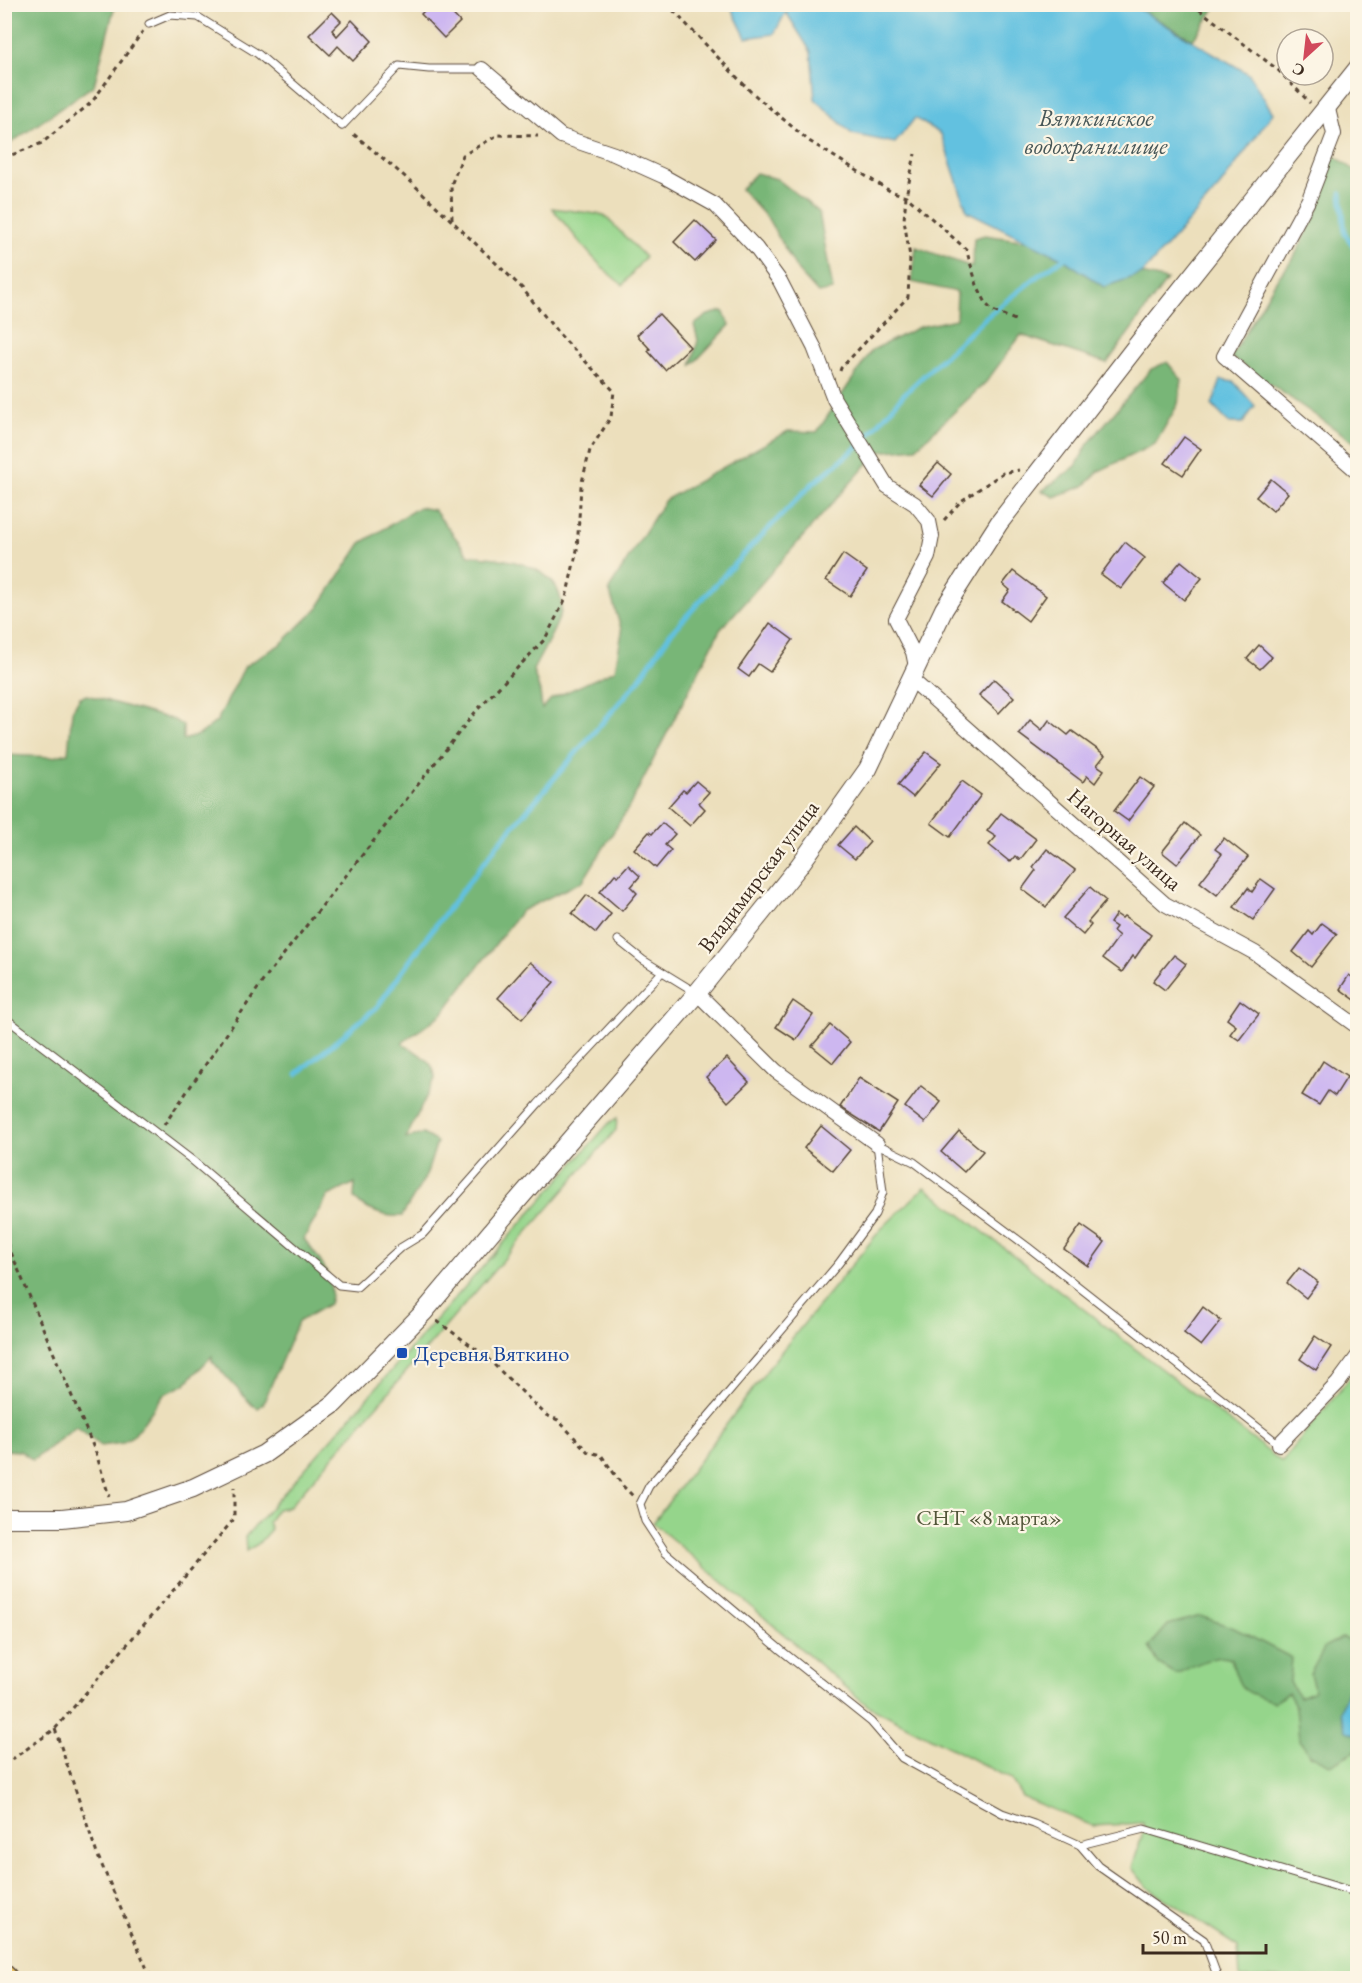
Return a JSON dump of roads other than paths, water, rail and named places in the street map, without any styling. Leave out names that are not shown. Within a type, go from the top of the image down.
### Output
[{"type":"street","name":"Владимирская улица","points":[[4,1518],[62,1518],[126,1511],[193,1488],[234,1469],[264,1454],[334,1404],[424,1312],[698,993],[799,866],[868,769],[944,609],[999,523],[1319,104],[1358,68]]},
{"type":"street","points":[[482,69],[561,136],[614,154],[663,176],[715,205],[756,248],[780,281],[814,347],[834,399],[887,486],[915,504],[928,521],[932,536],[928,557],[896,619],[913,652],[914,673]]},
{"type":"street","points":[[1319,104],[1334,134],[1309,199],[1224,356],[1358,472]]},
{"type":"street","name":"Нагорная улица","points":[[914,673],[1165,904],[1255,952],[1358,1027]]},
{"type":"street","points":[[698,993],[776,1071],[877,1144]]},
{"type":"street","points":[[1279,1444],[1338,1383],[1358,1356]]},
{"type":"lane","points":[[148,24],[170,15],[198,17],[258,54],[342,126],[399,66],[429,69],[482,69]]},
{"type":"lane","points":[[618,940],[643,960],[698,993]]},
{"type":"lane","points":[[4,1017],[192,1160],[339,1285],[357,1287],[400,1248],[423,1234],[538,1104],[662,972]]},
{"type":"lane","points":[[877,1144],[914,1162],[1028,1247],[1279,1444]]},
{"type":"lane","points":[[877,1144],[883,1192],[875,1214],[839,1263],[649,1486],[640,1504],[645,1521],[666,1553],[782,1651],[871,1722],[902,1758],[1002,1813],[1034,1824],[1080,1845],[1098,1866],[1204,1940],[1218,1978]]},
{"type":"lane","points":[[1080,1845],[1144,1829],[1358,1893]]},
{"type":"water","name":"Вяткинское водохранилище","points":[[730,5],[1132,5],[1249,74],[1273,113],[1220,186],[1142,274],[1104,287],[1063,259],[967,211],[941,134],[915,118],[895,143],[852,134],[815,99],[811,52],[786,12],[774,34],[746,38]]},
{"type":"water","points":[[1221,380],[1234,382],[1255,406],[1243,423],[1229,423],[1212,405]]},
{"type":"water","points":[[1357,1676],[1357,1735],[1346,1731],[1340,1712],[1350,1682]]},
{"type":"waterway","points":[[1341,193],[1345,234],[1358,252]]},
{"type":"waterway","points":[[297,1074],[377,1007],[498,844],[638,681],[670,634],[739,559],[811,485],[862,443],[903,395],[985,318],[1063,259]]},
{"type":"place","name":"Деревня Вяткино","points":[[402,1353]]},
{"type":"park label","name":"СНТ «8 марта»","points":[[989,1517]]}]
